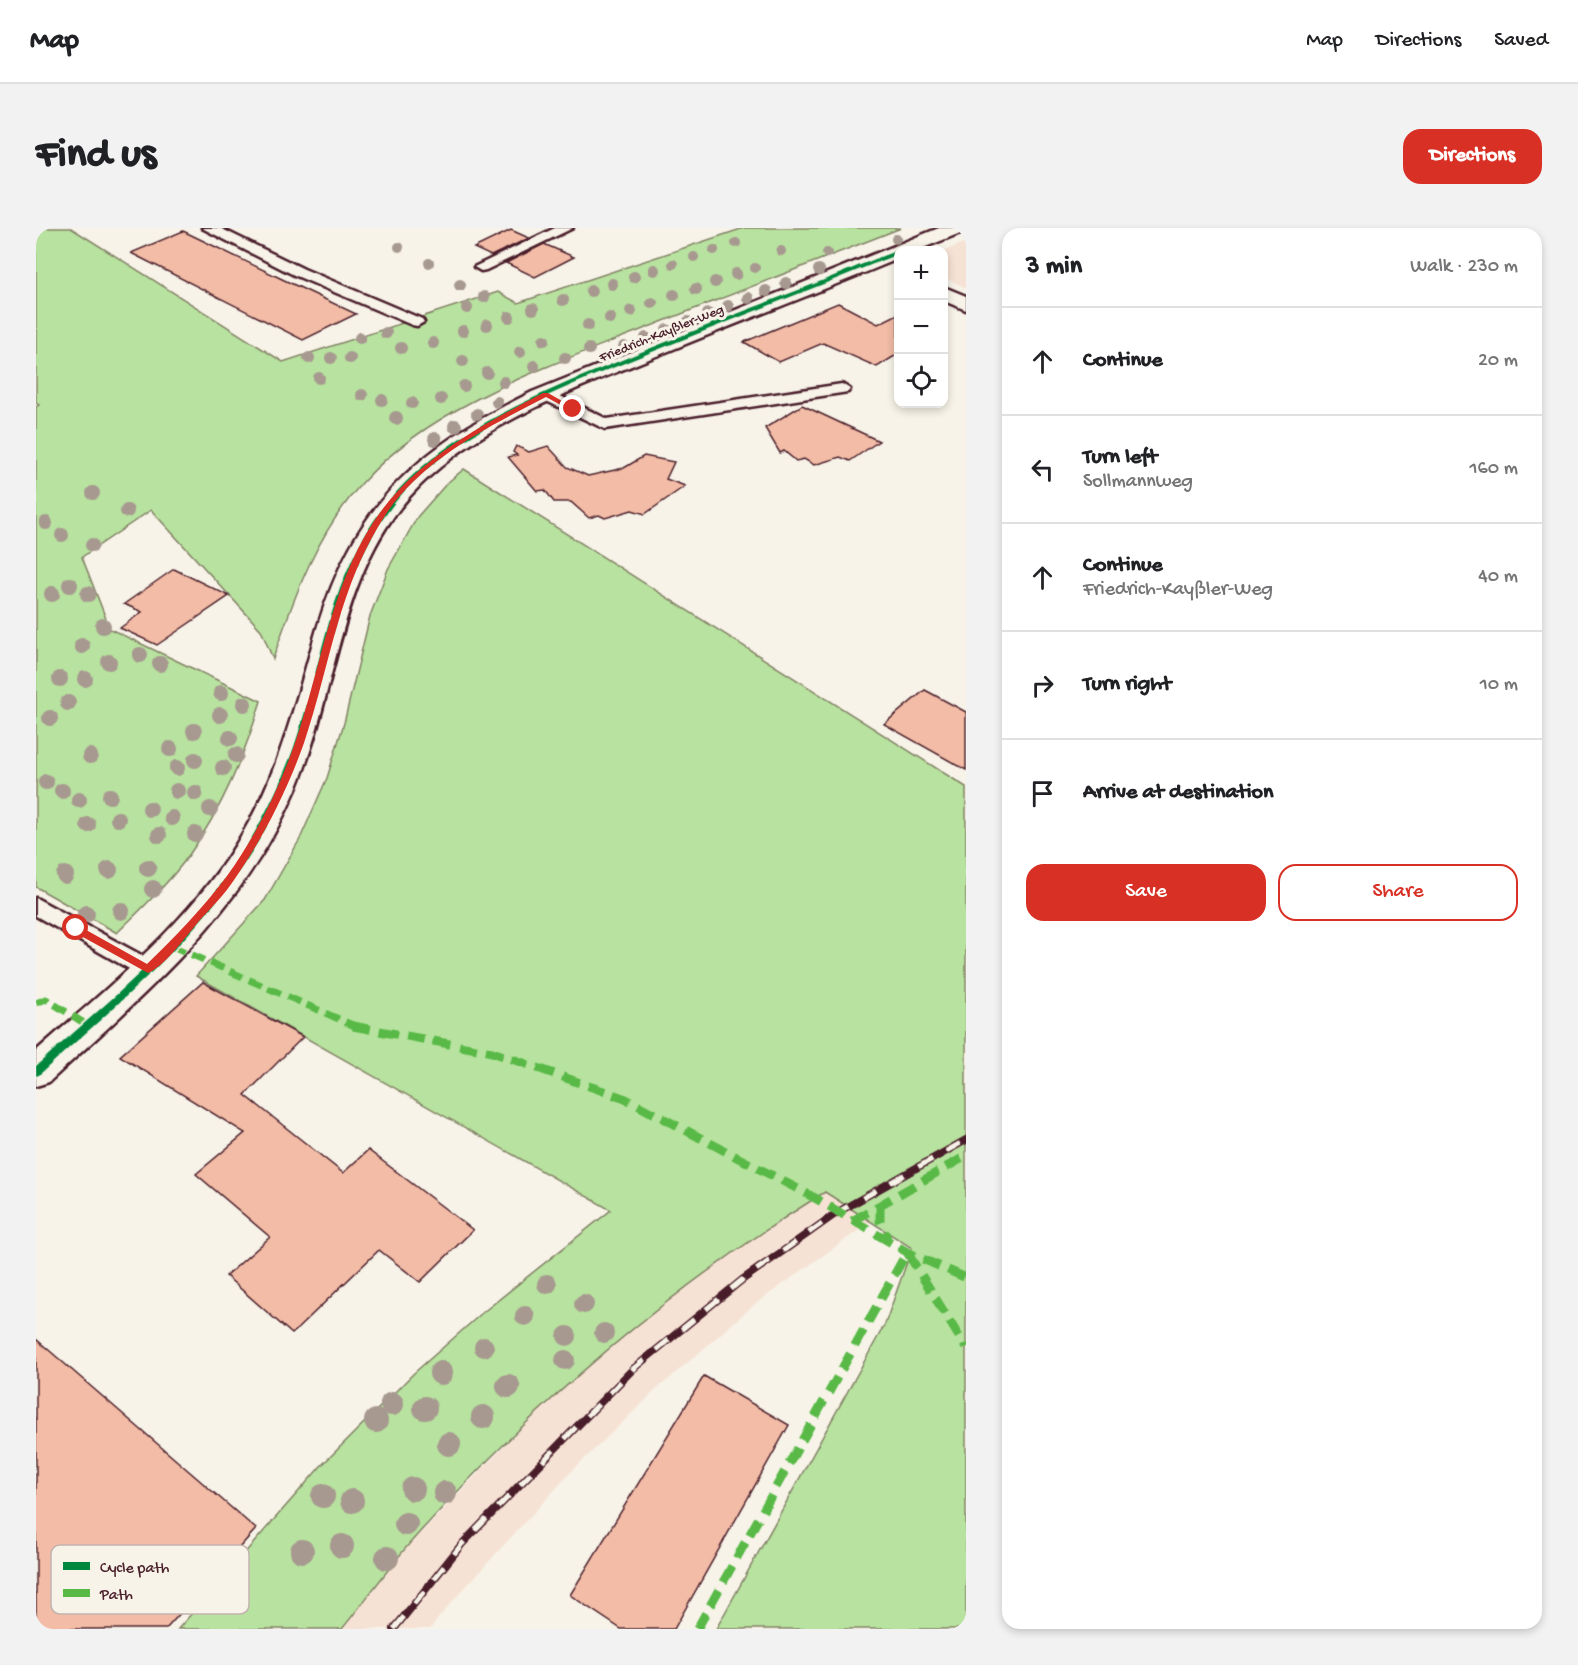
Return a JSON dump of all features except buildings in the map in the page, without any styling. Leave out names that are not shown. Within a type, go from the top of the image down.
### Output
[{"type":"street","name":"Friedrich-Kayßler-Weg","points":[[912,246],[956,228]]},
{"type":"street","name":"Friedrich-Kayßler-Weg","points":[[36,1072],[148,969],[223,888],[250,849],[282,788],[299,743],[342,594],[356,562],[383,513],[398,494],[442,454],[492,422],[546,395],[679,339],[894,254]]},
{"type":"street","points":[[878,261],[894,269]]},
{"type":"street","points":[[948,295],[966,304]]},
{"type":"lane","points":[[209,228],[299,272],[417,322]]},
{"type":"lane","points":[[481,267],[566,228]]},
{"type":"lane","points":[[546,395],[605,424],[842,389]]},
{"type":"lane","points":[[36,906],[148,969]]},
{"type":"shaded area","points":[[966,242],[966,288],[948,279],[948,249]]},
{"type":"shaded area","points":[[825,1192],[883,1213],[755,1304],[656,1390],[571,1472],[449,1605],[430,1629],[342,1629],[410,1544],[532,1417],[618,1340],[743,1244]]},
{"type":"green space","points":[[36,228],[71,228],[283,362],[498,292],[518,303],[744,228],[901,228],[539,370],[462,407],[425,429],[392,454],[363,482],[333,522],[309,565],[273,659],[261,630],[151,510],[82,557],[110,629],[261,701],[231,781],[201,837],[173,875],[117,933],[36,887],[36,407],[39,405],[36,403]]},
{"type":"green space","points":[[464,469],[966,787],[966,1629],[716,1629],[885,1324],[912,1248],[825,1192],[712,1268],[657,1309],[554,1397],[504,1444],[410,1543],[342,1629],[178,1629],[191,1614],[249,1614],[249,1548],[321,1466],[414,1373],[482,1313],[611,1210],[196,976],[265,900],[300,839],[327,778],[344,723],[370,616],[388,569],[418,516],[447,483]]},
{"type":"railway","points":[[394,1629],[462,1544],[633,1369],[742,1280],[838,1212],[966,1140]]},
{"type":"marked path","points":[[172,946],[356,1027],[492,1052],[626,1099],[815,1198],[907,1252],[966,1278]]},
{"type":"marked path","points":[[36,1003],[46,999],[87,1025]]},
{"type":"marked path","points":[[852,1221],[966,1156]]},
{"type":"marked path","points":[[880,1205],[880,1221],[888,1241]]},
{"type":"marked path","points":[[697,1629],[907,1252],[966,1348]]},
{"type":"cycle path","points":[[36,1072],[165,954],[211,903],[240,865],[273,806],[298,746],[330,631],[357,557],[376,523],[401,491],[425,468],[480,429],[541,397],[634,357],[894,254]]},
{"type":"route","points":[[76,928],[148,969],[172,946],[230,879],[268,817],[299,743],[342,594],[360,554],[383,513],[398,494],[425,468],[442,454],[492,422],[546,395],[573,409]]}]
